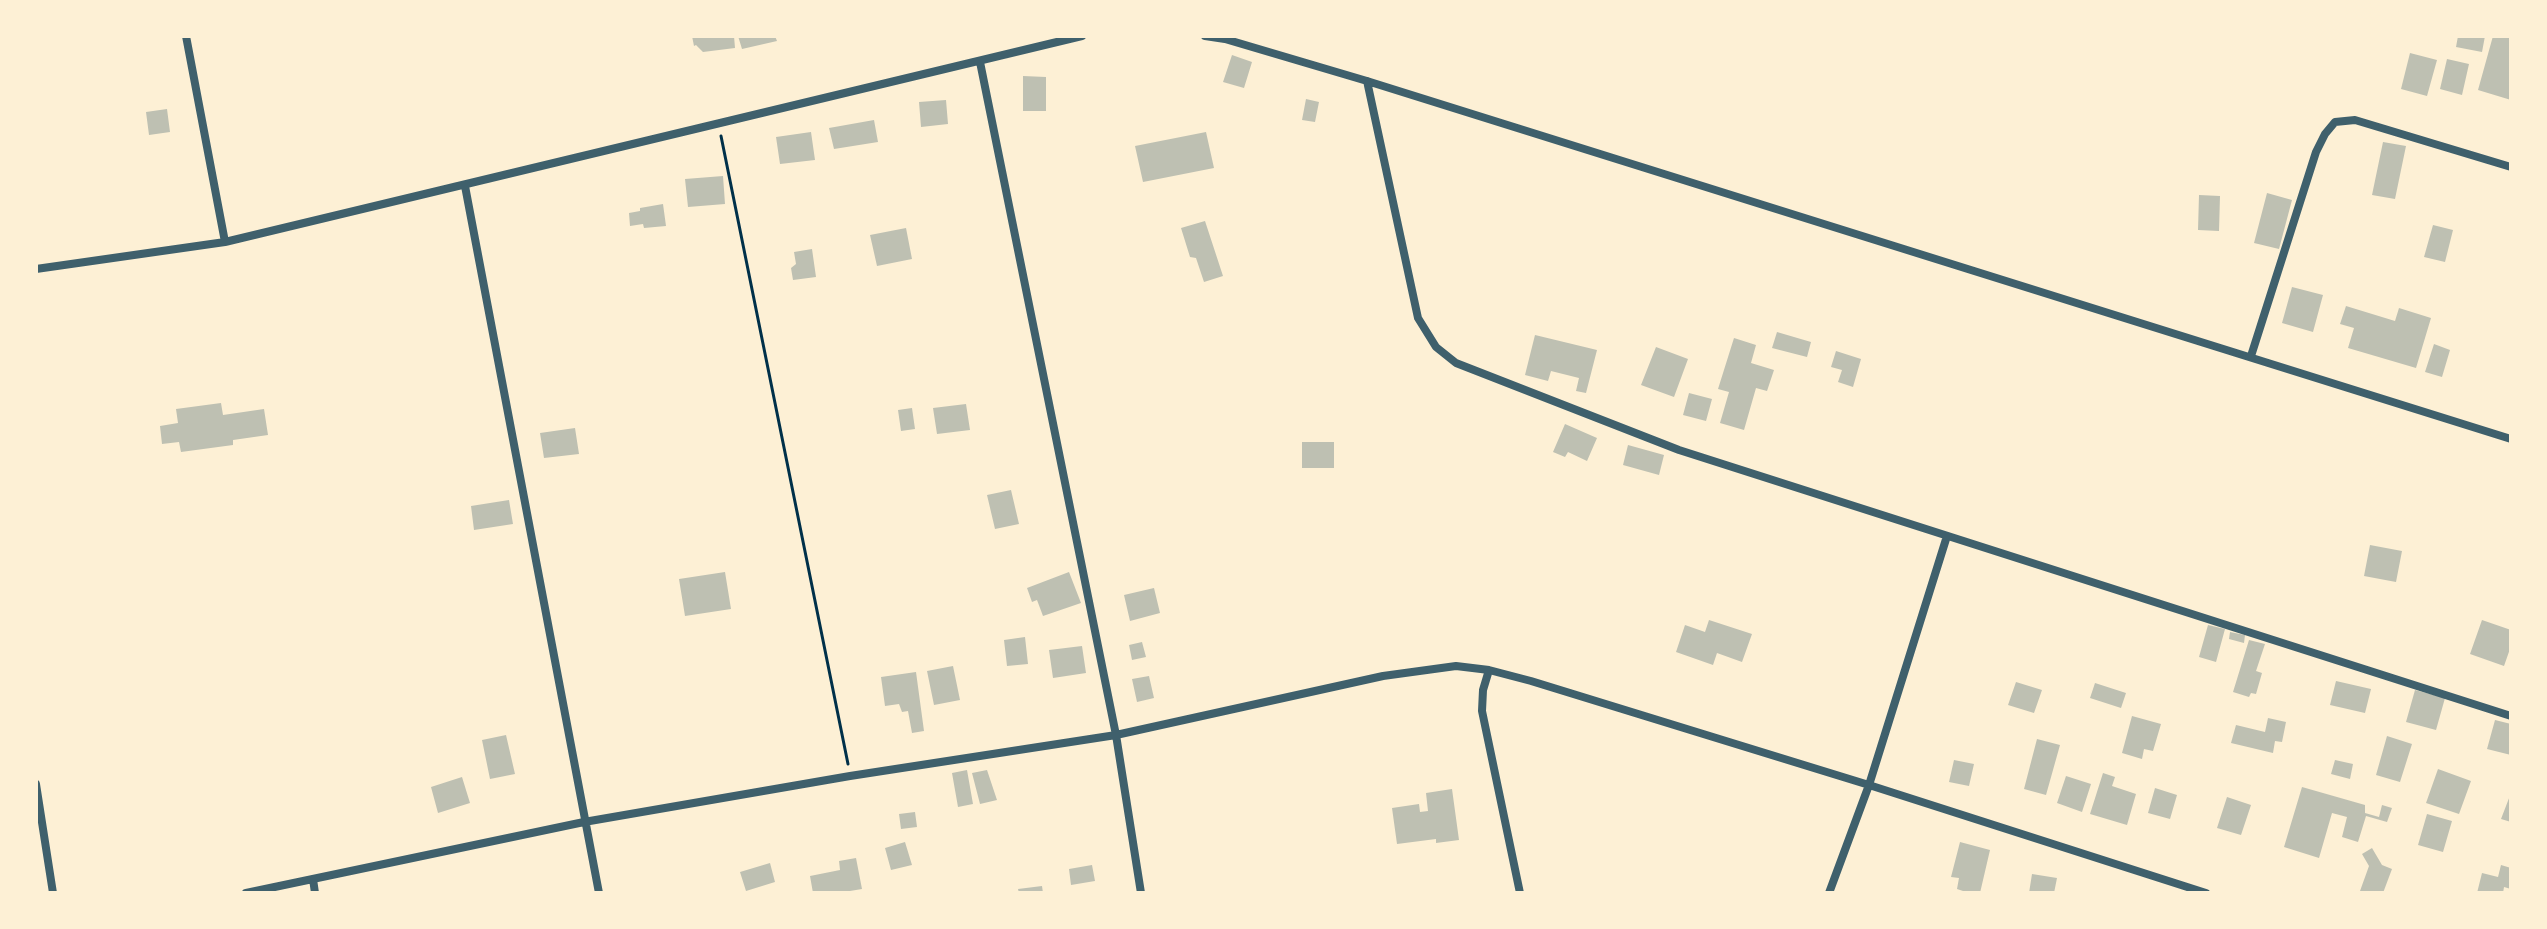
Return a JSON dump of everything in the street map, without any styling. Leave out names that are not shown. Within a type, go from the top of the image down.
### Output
[{"type":"street","points":[[186,36],[225,242]]},
{"type":"street","points":[[36,269],[225,242],[1082,36]]},
{"type":"street","points":[[1205,36],[1225,39],[1367,81],[2511,439]]},
{"type":"street","points":[[980,62],[1116,735],[1141,893]]},
{"type":"street","points":[[1367,81],[1418,318],[1436,347],[1456,363],[1679,450],[2511,716]]},
{"type":"street","points":[[2251,356],[2316,152],[2335,122],[2355,120],[2511,167]]},
{"type":"street","points":[[465,186],[599,893]]},
{"type":"street","points":[[1829,893],[1869,785],[1947,536]]},
{"type":"street","points":[[246,893],[584,822],[850,776],[1116,735],[1417,669],[1456,666],[1489,670],[1531,681],[2206,893]]},
{"type":"street","points":[[1489,670],[1483,690],[1482,711],[1520,893]]},
{"type":"street","points":[[36,784],[53,893]]},
{"type":"street","points":[[313,879],[315,893]]},
{"type":"path","points":[[719,124],[850,776]]},
{"type":"building","points":[[692,36],[734,36],[735,48],[703,52],[694,46]]},
{"type":"building","points":[[738,36],[775,36],[777,41],[742,49]]},
{"type":"building","points":[[2458,36],[2485,36],[2482,52],[2456,47]]},
{"type":"building","points":[[2493,36],[2511,36],[2511,100],[2478,90]]},
{"type":"building","points":[[2410,53],[2437,60],[2427,96],[2401,89]]},
{"type":"building","points":[[1232,55],[1252,62],[1244,88],[1223,82]]},
{"type":"building","points":[[2447,59],[2469,64],[2462,95],[2440,89]]},
{"type":"building","points":[[1023,76],[1046,77],[1046,111],[1023,111]]},
{"type":"building","points":[[1306,99],[1319,102],[1315,122],[1302,120]]},
{"type":"building","points":[[946,100],[948,124],[921,127],[919,102]]},
{"type":"building","points":[[167,109],[170,132],[149,135],[146,112]]},
{"type":"building","points":[[874,120],[878,142],[834,149],[829,128]]},
{"type":"building","points":[[811,132],[815,160],[780,164],[776,137]]},
{"type":"building","points":[[1206,132],[1214,168],[1143,182],[1135,146]]},
{"type":"building","points":[[2383,142],[2406,146],[2395,199],[2372,195]]},
{"type":"building","points":[[723,176],[725,204],[688,207],[685,179]]},
{"type":"building","points":[[2267,193],[2292,200],[2279,249],[2254,243]]},
{"type":"building","points":[[2199,195],[2220,196],[2219,231],[2198,230]]},
{"type":"building","points":[[663,204],[666,226],[630,226],[629,213]]},
{"type":"building","points":[[1205,221],[1223,276],[1204,282],[1196,258],[1190,257],[1181,228]]},
{"type":"building","points":[[2433,225],[2453,230],[2445,262],[2424,257]]},
{"type":"building","points":[[906,228],[912,259],[877,266],[870,235]]},
{"type":"building","points":[[812,249],[816,277],[793,280],[791,268],[796,264],[794,252]]},
{"type":"building","points":[[2292,287],[2323,295],[2313,332],[2282,323]]},
{"type":"building","points":[[2346,306],[2395,321],[2399,308],[2431,318],[2416,368],[2348,348],[2354,328],[2340,324]]},
{"type":"building","points":[[1777,332],[1811,342],[1807,357],[1772,348]]},
{"type":"building","points":[[1535,335],[1597,350],[1586,393],[1576,391],[1579,378],[1551,371],[1548,381],[1525,375]]},
{"type":"building","points":[[1734,338],[1756,345],[1751,363],[1774,370],[1767,391],[1756,388],[1744,430],[1720,423],[1729,392],[1718,389]]},
{"type":"building","points":[[2434,344],[2450,350],[2442,377],[2425,372]]},
{"type":"building","points":[[1656,347],[1688,359],[1674,397],[1641,385]]},
{"type":"building","points":[[1836,351],[1861,359],[1853,387],[1838,382],[1842,370],[1831,367]]},
{"type":"building","points":[[1689,393],[1712,399],[1706,421],[1683,415]]},
{"type":"building","points":[[221,403],[223,415],[264,409],[268,435],[233,440],[233,445],[181,452],[179,442],[162,444],[160,426],[178,423],[176,409]]},
{"type":"building","points":[[966,404],[970,430],[937,434],[933,408]]},
{"type":"building","points":[[912,408],[915,429],[901,431],[898,410]]},
{"type":"building","points":[[1565,424],[1597,438],[1587,461],[1568,452],[1565,457],[1553,452]]},
{"type":"building","points":[[575,428],[579,454],[544,458],[540,433]]},
{"type":"building","points":[[1302,442],[1334,442],[1334,468],[1302,468]]},
{"type":"building","points":[[1628,445],[1664,455],[1659,475],[1623,465]]},
{"type":"building","points":[[1011,490],[1019,524],[995,529],[987,495]]},
{"type":"building","points":[[509,500],[513,524],[474,530],[471,506]]},
{"type":"building","points":[[2370,545],[2402,551],[2396,582],[2364,576]]},
{"type":"building","points":[[725,572],[731,609],[685,616],[679,579]]},
{"type":"building","points":[[1069,572],[1081,603],[1043,616],[1037,600],[1032,602],[1027,588]]},
{"type":"building","points":[[1154,588],[1160,613],[1130,621],[1124,595]]},
{"type":"building","points":[[1709,620],[1752,634],[1742,662],[1717,653],[1713,665],[1676,652],[1685,625],[1705,632]]},
{"type":"building","points":[[2482,620],[2511,630],[2511,646],[2504,666],[2470,654]]},
{"type":"building","points":[[2208,625],[2225,629],[2216,662],[2199,657]]},
{"type":"building","points":[[2230,632],[2245,635],[2244,643],[2229,639]]},
{"type":"building","points":[[1025,637],[1028,664],[1007,666],[1004,640]]},
{"type":"building","points":[[2249,640],[2265,644],[2256,671],[2262,673],[2256,694],[2251,693],[2249,697],[2233,692]]},
{"type":"building","points":[[1142,642],[1146,657],[1132,660],[1129,645]]},
{"type":"building","points":[[1082,646],[1086,673],[1053,678],[1049,650]]},
{"type":"building","points":[[953,666],[960,700],[934,705],[927,671]]},
{"type":"building","points":[[916,672],[924,731],[912,733],[908,711],[902,712],[899,704],[885,706],[881,677]]},
{"type":"building","points":[[1149,676],[1154,698],[1137,702],[1132,679]]},
{"type":"building","points":[[2336,681],[2371,689],[2365,713],[2330,705]]},
{"type":"building","points":[[2016,682],[2042,690],[2034,713],[2008,705]]},
{"type":"building","points":[[2095,683],[2126,693],[2121,708],[2090,698]]},
{"type":"building","points":[[2415,690],[2445,698],[2436,730],[2406,722]]},
{"type":"building","points":[[2132,716],[2161,724],[2153,751],[2144,749],[2142,759],[2122,753]]},
{"type":"building","points":[[2268,718],[2286,722],[2282,742],[2275,741],[2273,753],[2231,743],[2236,725],[2265,732]]},
{"type":"building","points":[[2495,720],[2511,724],[2511,755],[2487,749]]},
{"type":"building","points":[[506,735],[515,774],[490,779],[482,740]]},
{"type":"building","points":[[2387,736],[2412,744],[2400,782],[2376,775]]},
{"type":"building","points":[[2037,739],[2060,745],[2046,795],[2024,789]]},
{"type":"building","points":[[1954,760],[1974,764],[1969,786],[1949,782]]},
{"type":"building","points":[[2335,760],[2353,764],[2350,779],[2331,774]]},
{"type":"building","points":[[2438,769],[2471,781],[2459,814],[2426,803]]},
{"type":"building","points":[[967,770],[973,804],[958,807],[952,773]]},
{"type":"building","points":[[987,770],[997,800],[980,804],[972,773]]},
{"type":"building","points":[[2103,773],[2115,777],[2112,786],[2136,794],[2127,825],[2090,814]]},
{"type":"building","points":[[2066,776],[2091,784],[2082,812],[2057,803]]},
{"type":"building","points":[[462,777],[470,803],[438,813],[431,787]]},
{"type":"building","points":[[2302,787],[2365,805],[2365,813],[2379,817],[2382,805],[2392,808],[2387,822],[2366,816],[2358,842],[2342,837],[2347,817],[2332,813],[2319,858],[2284,847]]},
{"type":"building","points":[[2155,788],[2177,795],[2170,819],[2148,813]]},
{"type":"building","points":[[1452,789],[1459,840],[1436,843],[1436,839],[1397,844],[1392,808],[1419,804],[1420,812],[1428,811],[1426,793]]},
{"type":"building","points":[[2511,793],[2511,822],[2501,819]]},
{"type":"building","points":[[2227,797],[2251,805],[2241,835],[2217,828]]},
{"type":"building","points":[[915,812],[917,827],[901,829],[899,814]]},
{"type":"building","points":[[2427,814],[2452,821],[2443,852],[2418,845]]},
{"type":"building","points":[[905,842],[912,865],[891,870],[885,848]]},
{"type":"building","points":[[1960,842],[1990,850],[1980,893],[1962,893],[1957,889],[1959,878],[1951,877]]},
{"type":"building","points":[[2372,848],[2382,865],[2392,869],[2383,893],[2360,891],[2369,866],[2362,854]]},
{"type":"building","points":[[856,858],[862,889],[813,893],[810,876],[840,870],[839,861]]},
{"type":"building","points":[[770,863],[775,882],[746,891],[740,872]]},
{"type":"building","points":[[1092,865],[1095,881],[1071,885],[1069,869]]},
{"type":"building","points":[[2501,865],[2511,868],[2511,889],[2504,887],[2503,893],[2477,893],[2482,873],[2498,877]]},
{"type":"building","points":[[2032,874],[2057,878],[2054,893],[2029,893]]},
{"type":"building","points":[[1042,886],[1043,893],[1019,893],[1018,889]]}]
